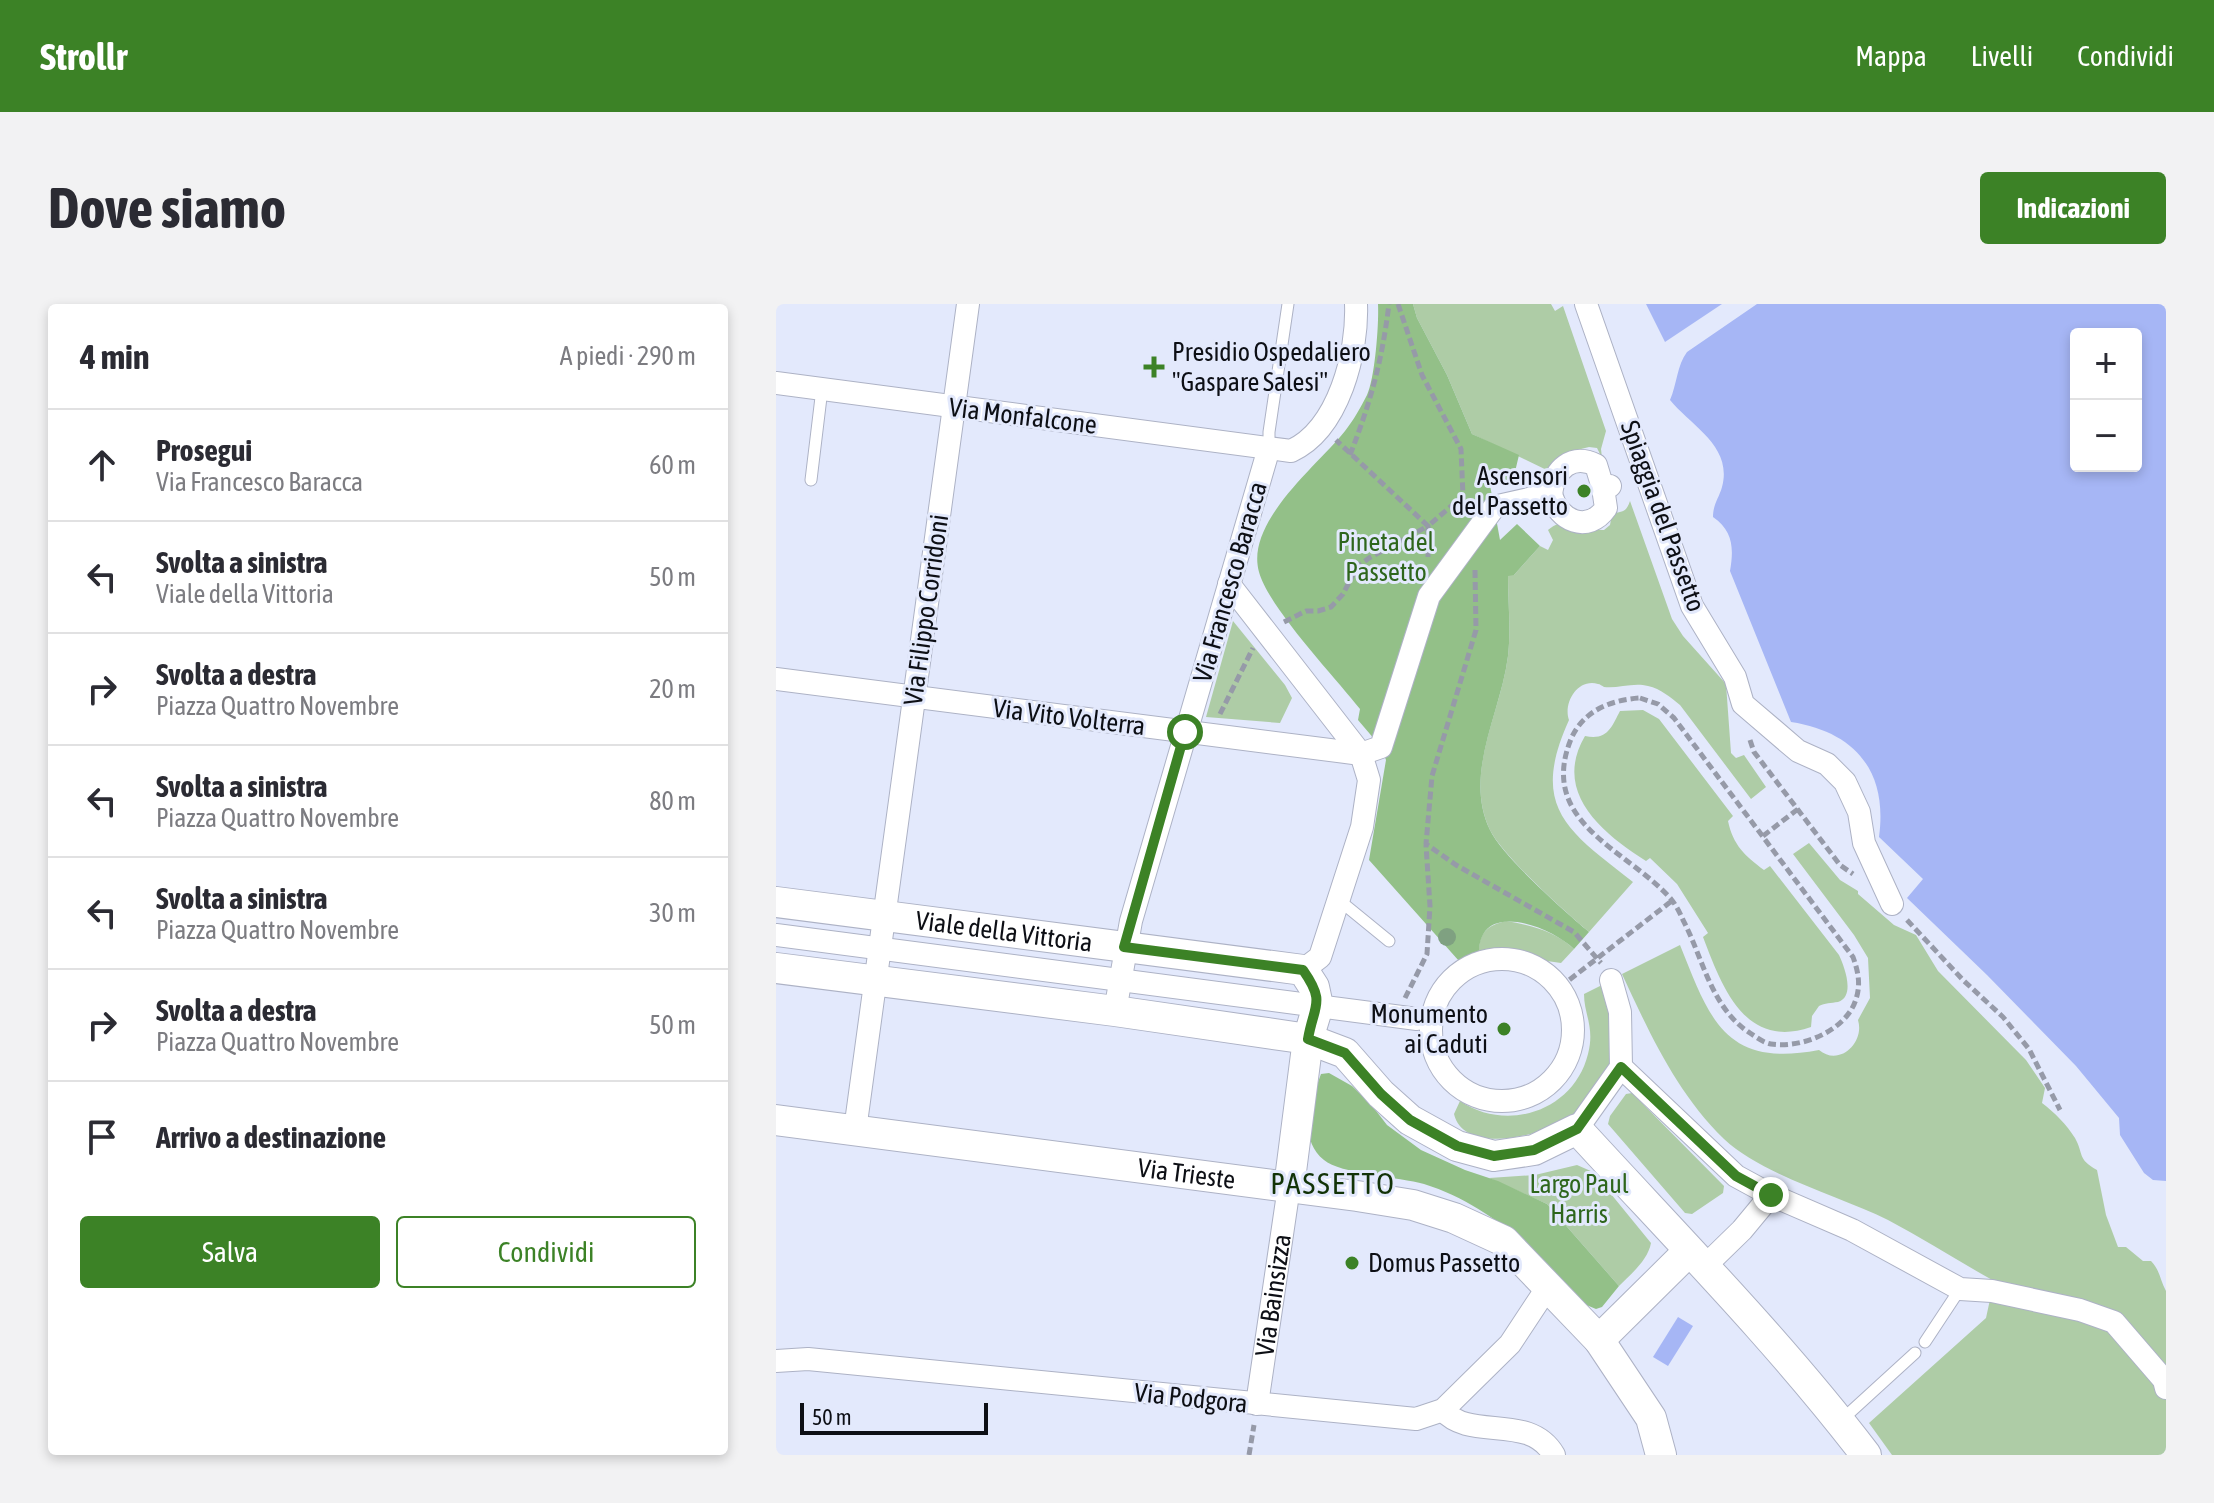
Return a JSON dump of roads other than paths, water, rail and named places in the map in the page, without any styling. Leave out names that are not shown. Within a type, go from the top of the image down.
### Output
[{"type":"street","name":"Via Filippo Corridoni","points":[[886,916],[968,304]]},
{"type":"street","name":"Via Monfalcone","points":[[776,383],[1291,451],[1304,445],[1322,424],[1338,396],[1356,338],[1356,304]]},
{"type":"street","name":"Spiaggia del Passetto","points":[[1586,304],[1692,606],[1735,677],[1743,704],[1798,751],[1827,764],[1845,782],[1859,812],[1864,843],[1892,904]]},
{"type":"street","name":"Via Francesco Baracca","points":[[1124,947],[1269,448]]},
{"type":"street","points":[[1580,460],[1596,465],[1606,487],[1606,508],[1594,520],[1585,523],[1569,520],[1558,510],[1551,494],[1558,471],[1564,465],[1580,460]]},
{"type":"street","points":[[1361,754],[1381,747],[1429,596],[1475,533],[1497,506],[1551,494]]},
{"type":"street","points":[[1229,584],[1361,754],[1369,780],[1362,827],[1340,901],[1320,957],[1303,970],[1314,987],[1303,1004]]},
{"type":"street","name":"Via Vito Volterra","points":[[776,679],[1361,754]]},
{"type":"street","name":"Viale della Vittoria","points":[[776,902],[1303,970]]},
{"type":"street","name":"Viale della Vittoria","points":[[877,981],[886,916]]},
{"type":"street","name":"Viale della Vittoria","points":[[776,935],[1408,1018]]},
{"type":"street","name":"Viale della Vittoria","points":[[1115,1011],[1124,947]]},
{"type":"street","points":[[1505,958],[1523,961],[1567,982],[1573,1041],[1562,1069],[1537,1092],[1519,1099],[1491,1100],[1466,1092],[1442,1068],[1433,1048],[1432,1020],[1435,1004],[1443,990],[1459,973],[1478,963],[1505,958]]},
{"type":"street","points":[[776,968],[1308,1039],[1345,1053],[1381,1094],[1410,1120],[1457,1146],[1494,1156],[1534,1150],[1577,1129],[1621,1067],[1620,1012],[1611,980]]},
{"type":"street","points":[[855,1130],[877,981]]},
{"type":"street","name":"Via Bainsizza","points":[[1257,1404],[1308,1039],[1303,1004]]},
{"type":"street","points":[[1621,1067],[1736,1176],[1771,1195],[1852,1230],[1960,1289],[1992,1291],[2080,1310],[2114,1322],[2164,1380],[2166,1388]]},
{"type":"street","name":"Via Trieste","points":[[776,1120],[1289,1187],[1413,1205],[1454,1218],[1504,1241],[1599,1340],[1651,1418],[1661,1455]]},
{"type":"street","points":[[1577,1129],[1697,1259],[1866,1455]]},
{"type":"street","points":[[1599,1340],[1697,1259],[1742,1230],[1771,1195]]},
{"type":"street","points":[[1547,1288],[1510,1344],[1443,1410],[1461,1423],[1515,1429],[1547,1443],[1554,1455]]},
{"type":"street","name":"Via Podgora","points":[[776,1361],[808,1359],[1416,1419],[1443,1410]]},
{"type":"lane","points":[[1269,448],[1288,304]]},
{"type":"lane","points":[[811,480],[822,389]]},
{"type":"lane","points":[[1340,901],[1389,941]]},
{"type":"lane","points":[[1925,1342],[1960,1289]]},
{"type":"lane","points":[[1843,1425],[1846,1416],[1915,1353]]},
{"type":"water","points":[[1646,304],[1722,304],[1665,342]]},
{"type":"water","points":[[1757,304],[2166,304],[2166,1181],[2153,1180],[2144,1173],[2120,1135],[2119,1118],[2076,1066],[1907,898],[1923,879],[1879,837],[1878,793],[1872,774],[1862,758],[1833,735],[1791,722],[1730,571],[1732,547],[1728,534],[1713,517],[1724,473],[1721,460],[1708,438],[1670,400],[1687,352]]},
{"type":"water","points":[[1678,1317],[1693,1326],[1668,1366],[1653,1357]]},
{"type":"place","name":"Presidio Ospedaliero \"Gaspare Salesi\"","points":[[1154,367]]},
{"type":"place","name":"Ascensori del Passetto","points":[[1584,491]]},
{"type":"place","name":"Monumento ai Caduti","points":[[1504,1029]]},
{"type":"place","name":"Domus Passetto","points":[[1352,1263]]},
{"type":"district","name":"PASSETTO","points":[[1333,1184]]},
{"type":"park label","name":"Pineta del Passetto","points":[[1386,557]]},
{"type":"park label","name":"Largo Paul Harris","points":[[1579,1199]]}]
